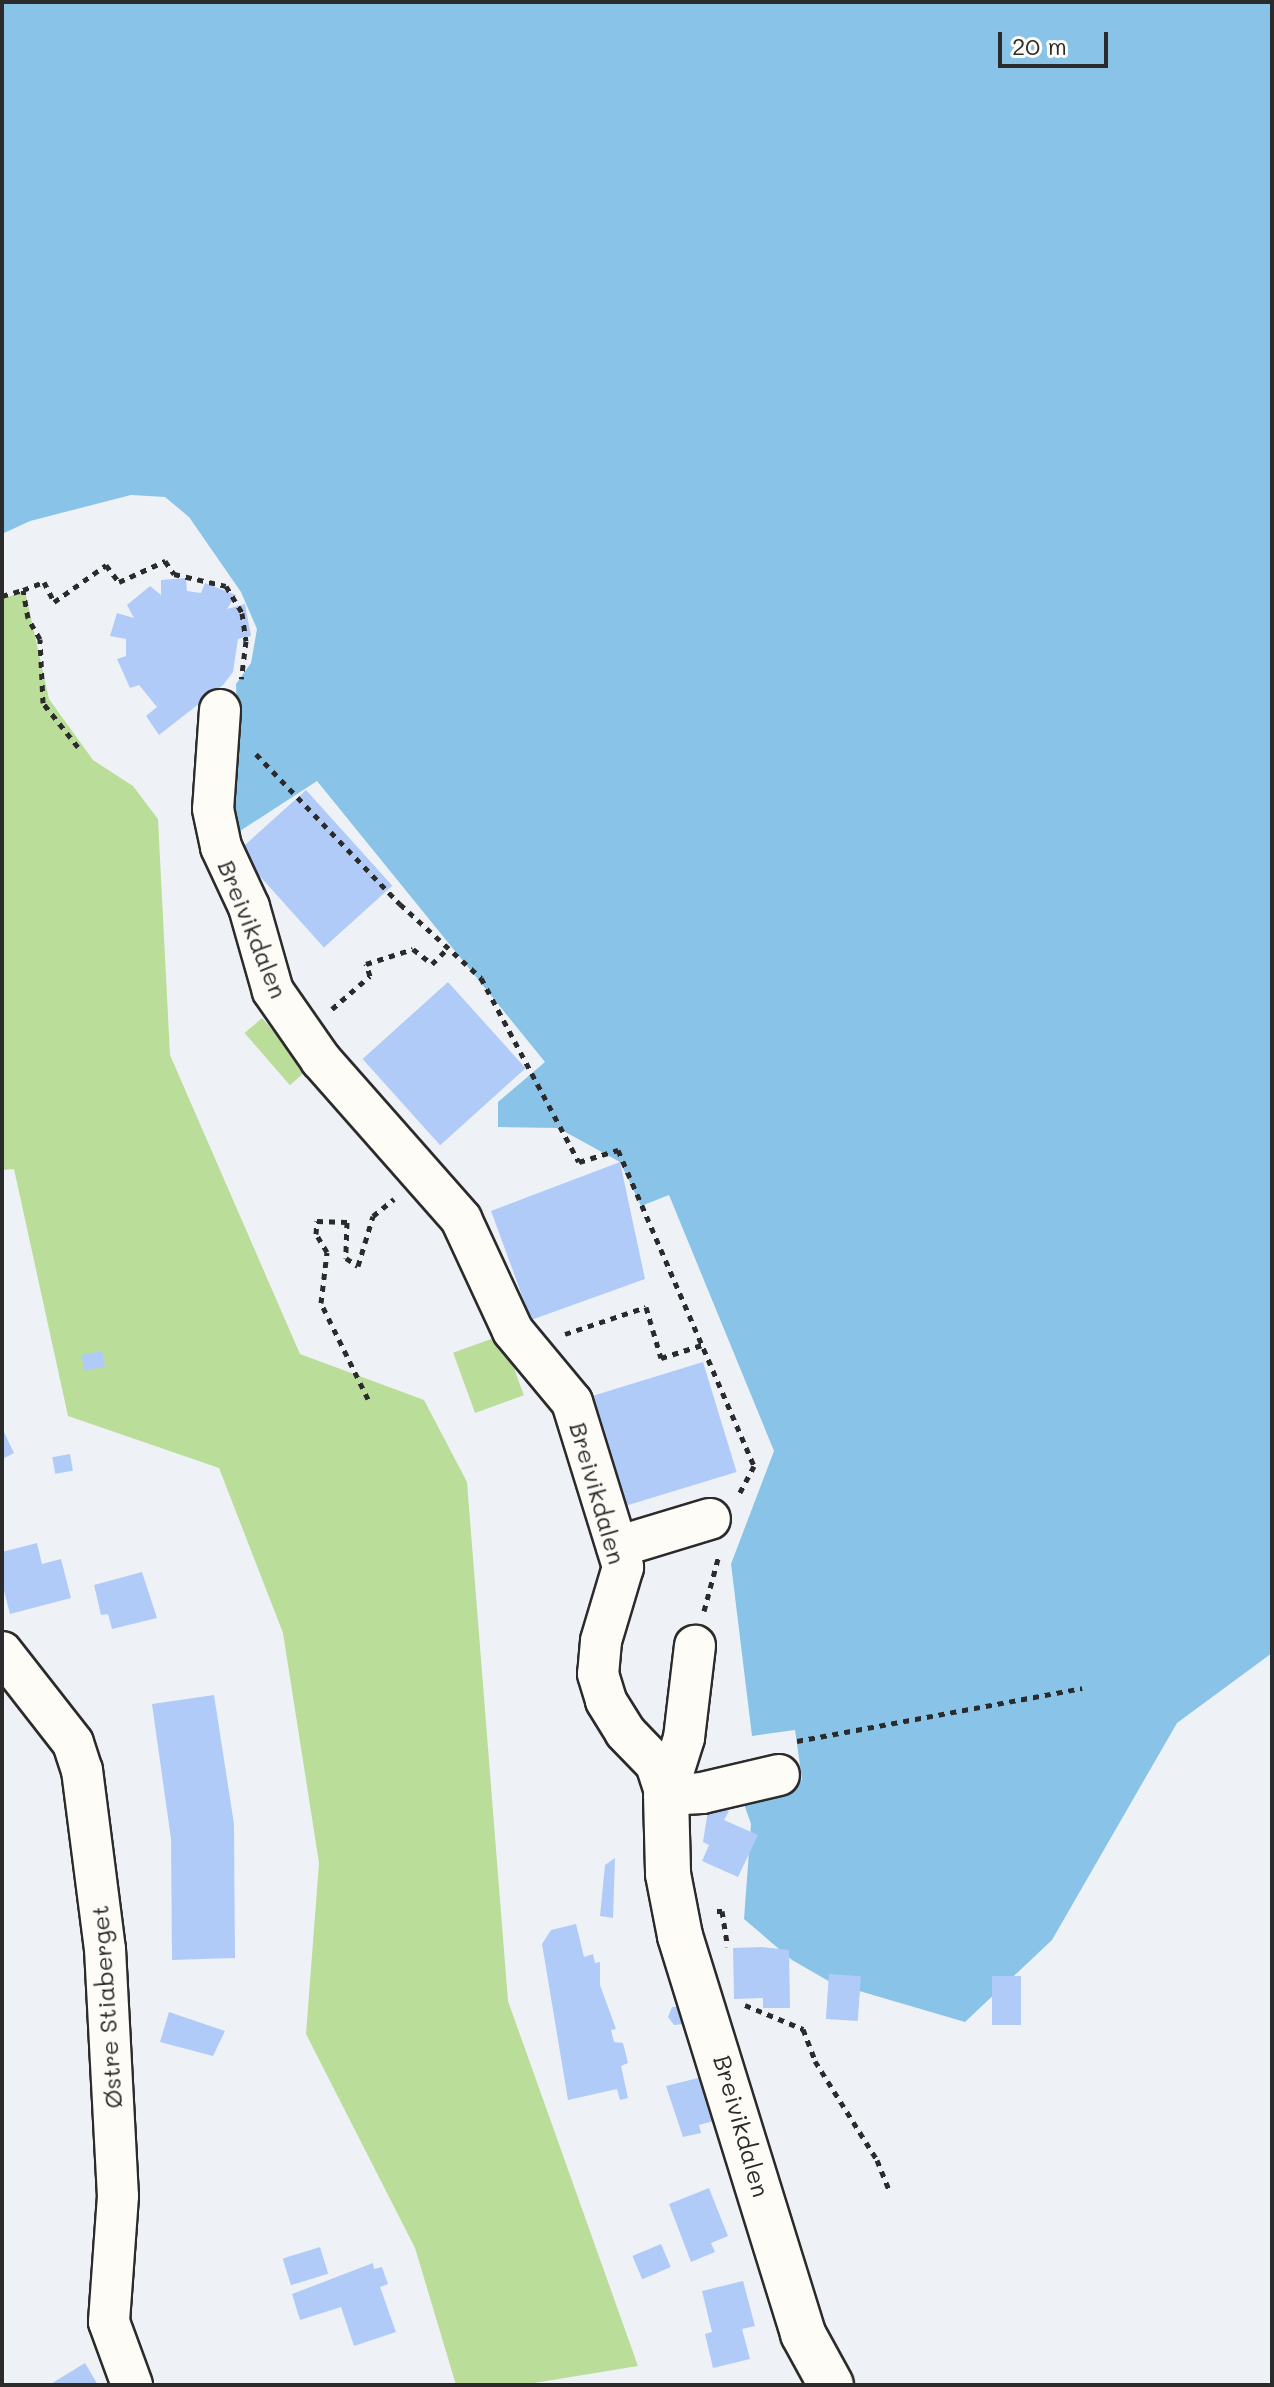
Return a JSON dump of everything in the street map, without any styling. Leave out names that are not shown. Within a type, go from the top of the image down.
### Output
[{"type":"main road","name":"Breivikdalen","points":[[666,1795],[668,1874],[680,1936],[803,2334],[831,2385]]},
{"type":"street","name":"Breivikdalen","points":[[231,698],[213,809],[221,847],[249,907],[273,991],[303,1035],[461,1219],[513,1331],[572,1402],[623,1567],[601,1641],[598,1674],[606,1701],[625,1732],[656,1764],[666,1795]]},
{"type":"street","points":[[617,1547],[721,1522]]},
{"type":"street","points":[[695,1646],[684,1738],[666,1795],[702,1793],[788,1758]]},
{"type":"street","name":"Østre Stiaberget","points":[[2,1652],[73,1743],[82,1770],[105,1949],[118,2196],[109,2322],[132,2385]]},
{"type":"path","points":[[2,596],[44,582],[54,602],[106,565],[119,582],[165,561],[174,574],[226,586],[242,613],[246,641],[231,698]]},
{"type":"path","points":[[23,590],[28,618],[40,639],[38,677],[43,703],[78,747]]},
{"type":"path","points":[[252,748],[400,904],[481,978],[579,1162],[618,1150],[754,1466],[721,1522],[695,1646]]},
{"type":"path","points":[[303,1035],[370,976],[366,964],[413,949],[432,964],[449,947]]},
{"type":"path","points":[[368,1399],[321,1303],[327,1252],[316,1234],[318,1217],[347,1222],[346,1258],[358,1266],[373,1216]]},
{"type":"path","points":[[526,1347],[646,1307],[661,1358],[702,1345]]},
{"type":"path","points":[[788,1758],[1082,1688]]},
{"type":"path","points":[[713,1912],[722,1911],[727,1957]]},
{"type":"path","points":[[733,2000],[803,2029],[815,2061],[877,2160],[890,2193]]},
{"type":"green space","points":[[25,591],[49,699],[93,760],[133,786],[158,819],[170,1055],[300,1354],[424,1400],[467,1482],[508,2001],[638,2366],[522,2385],[456,2385],[415,2248],[306,2034],[319,1863],[283,1633],[219,1468],[68,1416],[14,1169],[2,1170],[2,599]]},
{"type":"green space","points":[[262,1018],[307,1070],[290,1085],[245,1033]]},
{"type":"green space","points":[[502,1335],[524,1395],[475,1413],[453,1353]]},
{"type":"water","points":[[2,2],[1272,2],[1272,1653],[1177,1723],[1052,1940],[965,2022],[832,1983],[792,1960],[744,1919],[751,1824],[739,1790],[802,1780],[795,1730],[752,1736],[731,1564],[774,1451],[669,1195],[641,1206],[620,1162],[558,1128],[498,1127],[498,1102],[545,1062],[317,781],[240,831],[205,784],[238,742],[236,684],[251,663],[257,629],[241,592],[189,517],[165,497],[131,495],[30,521],[2,534]]},
{"type":"building","points":[[186,578],[187,591],[201,593],[205,583],[236,595],[227,609],[245,604],[251,636],[238,639],[233,672],[223,685],[159,735],[146,716],[157,707],[139,685],[130,688],[117,659],[126,656],[126,639],[110,636],[117,613],[134,618],[127,605],[150,586],[161,595],[161,580]]},
{"type":"building","points":[[306,790],[392,886],[324,947],[238,852]]},
{"type":"building","points":[[448,982],[526,1068],[440,1145],[363,1059]]},
{"type":"building","points":[[620,1162],[645,1279],[531,1320],[491,1211]]},
{"type":"building","points":[[102,1351],[105,1367],[84,1371],[81,1355]]},
{"type":"building","points":[[703,1362],[737,1472],[621,1507],[587,1397]]},
{"type":"building","points":[[2,1428],[14,1453],[2,1459]]},
{"type":"building","points":[[70,1454],[73,1471],[55,1474],[52,1457]]},
{"type":"building","points":[[37,1543],[42,1564],[61,1559],[71,1598],[10,1614],[2,1583],[2,1552]]},
{"type":"building","points":[[142,1572],[157,1618],[112,1629],[108,1614],[101,1615],[94,1585]]},
{"type":"building","points":[[214,1695],[234,1824],[235,1958],[172,1960],[171,1839],[152,1704]]},
{"type":"building","points":[[709,1804],[729,1811],[724,1820],[758,1835],[738,1877],[702,1861],[709,1845],[703,1842]]},
{"type":"building","points":[[615,1858],[613,1918],[600,1916],[605,1865]]},
{"type":"building","points":[[576,1924],[584,1957],[593,1954],[595,1963],[600,1962],[600,1985],[616,2029],[611,2030],[614,2042],[623,2043],[628,2063],[621,2066],[628,2098],[620,2100],[617,2089],[568,2100],[542,1944],[551,1930]]},
{"type":"building","points":[[733,1948],[789,1950],[790,2008],[763,2008],[763,1998],[734,1999]]},
{"type":"building","points":[[829,1974],[861,1976],[858,2021],[826,2019]]},
{"type":"building","points":[[992,1976],[1021,1976],[1021,2025],[992,2025]]},
{"type":"building","points":[[672,2007],[682,2007],[688,2014],[684,2024],[674,2025],[668,2017]]},
{"type":"building","points":[[169,2012],[225,2031],[213,2056],[160,2042]]},
{"type":"building","points":[[702,2077],[714,2121],[699,2125],[701,2133],[683,2137],[666,2086]]},
{"type":"building","points":[[709,2188],[728,2236],[711,2243],[715,2252],[691,2262],[669,2204]]},
{"type":"building","points":[[661,2244],[671,2267],[642,2279],[632,2256]]},
{"type":"building","points":[[320,2247],[328,2274],[291,2285],[283,2258]]},
{"type":"building","points":[[373,2263],[374,2269],[382,2267],[388,2284],[380,2287],[396,2332],[354,2346],[341,2307],[300,2320],[292,2294]]},
{"type":"building","points":[[743,2281],[755,2326],[742,2329],[750,2359],[713,2368],[705,2334],[712,2332],[702,2291]]},
{"type":"building","points":[[85,2363],[98,2385],[49,2385]]}]
